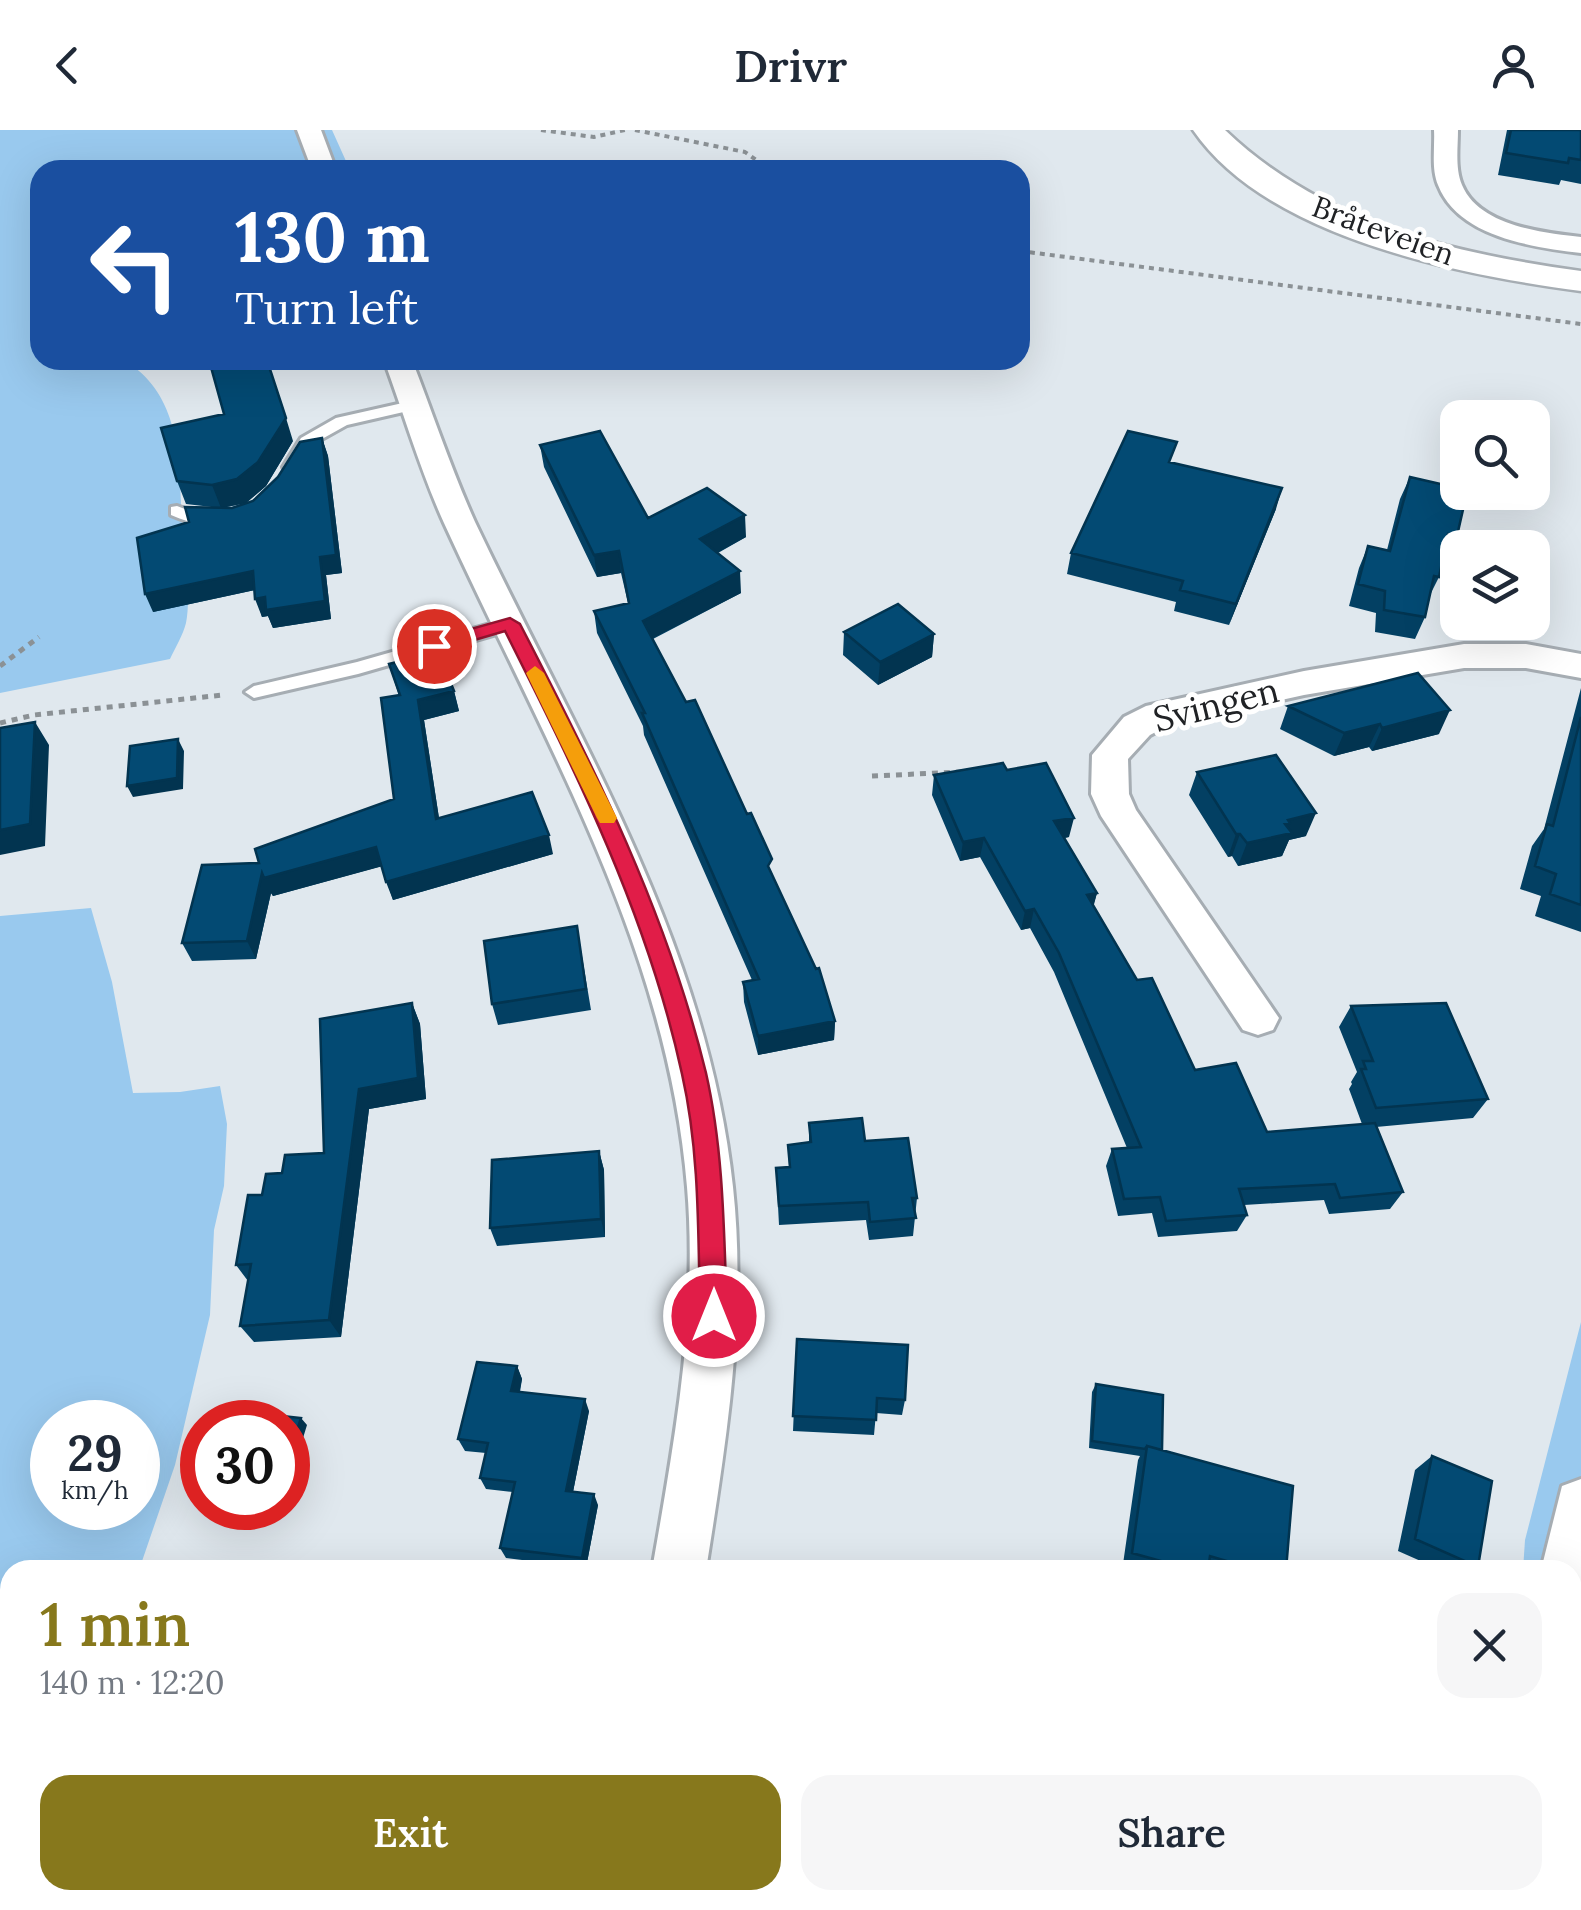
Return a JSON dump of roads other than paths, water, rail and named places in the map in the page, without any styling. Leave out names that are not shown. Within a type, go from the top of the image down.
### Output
[{"type":"main road","name":"Bråteveien","points":[[1208,130],[1262,178],[1354,226],[1456,259],[1581,282]]},
{"type":"street","points":[[309,130],[320,160]]},
{"type":"street","points":[[1446,130],[1450,187],[1467,208],[1519,234],[1581,246]]},
{"type":"street","points":[[402,370],[458,517],[622,852],[646,913],[694,1074],[709,1179],[714,1316],[709,1392],[681,1560]]},
{"type":"street","name":"Svingen","points":[[1258,1018],[1120,816],[1110,794],[1107,774],[1110,754],[1122,738],[1137,726],[1172,712],[1424,661],[1496,654],[1581,666]]},
{"type":"street","points":[[1570,1560],[1581,1505]]},
{"type":"lane","points":[[287,474],[307,441],[342,421],[416,405]]},
{"type":"lane","points":[[177,512],[194,519],[228,520]]},
{"type":"lane","points":[[254,692],[358,668],[510,624]]}]
